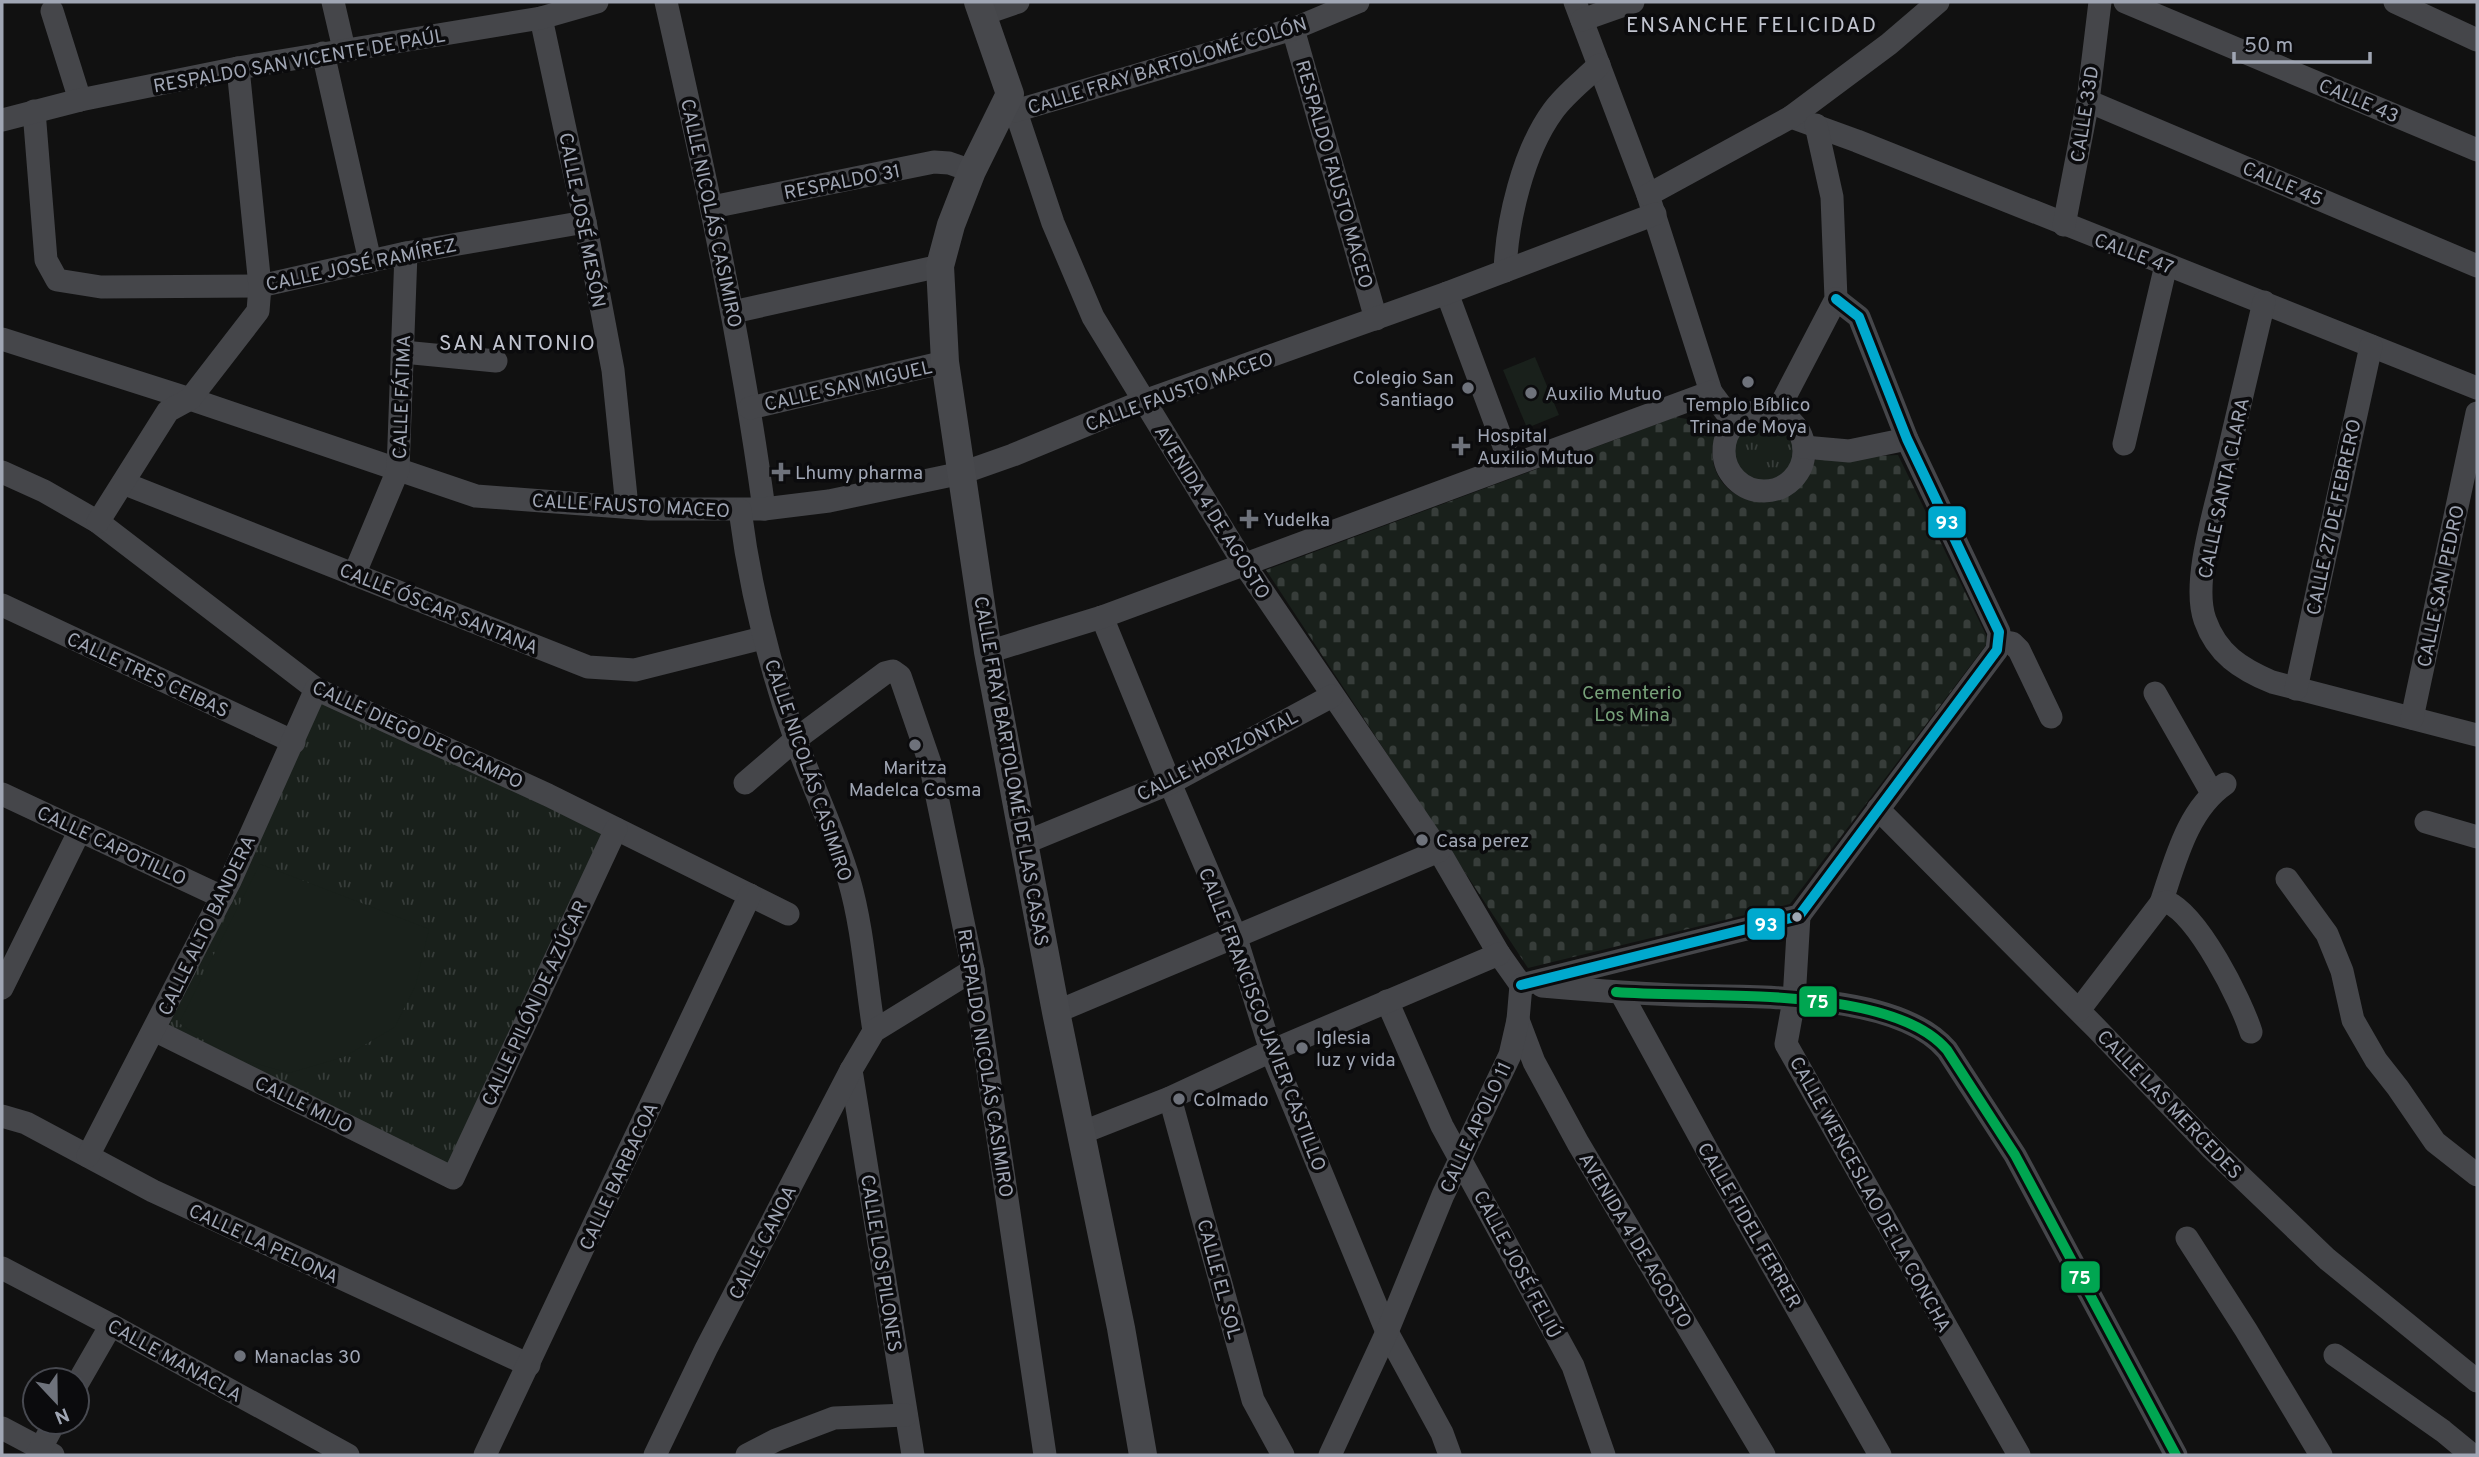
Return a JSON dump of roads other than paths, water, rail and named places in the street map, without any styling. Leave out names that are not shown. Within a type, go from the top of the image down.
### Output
[{"type":"main road","name":"AVENIDA 4 DE AGOSTO","points":[[981,8],[1012,103]]},
{"type":"main road","name":"CALLE FRAY BARTOLOMÉ DE LAS CASAS","points":[[1012,103],[972,171],[951,225],[940,266],[945,362],[988,652],[1056,1012],[1121,1328],[1143,1455]]},
{"type":"street","points":[[333,2],[333,51],[370,261]]},
{"type":"street","name":"RESPALDO SAN VICENTE DE PAÚL","points":[[2,120],[80,100],[238,68],[541,18],[597,2]]},
{"type":"street","name":"CALLE NICOLÁS CASIMIRO","points":[[666,2],[733,312],[764,509]]},
{"type":"street","points":[[981,8],[1018,2]]},
{"type":"street","name":"CALLE FRAY BARTOLOMÉ COLÓN","points":[[1012,103],[1293,29],[1358,2]]},
{"type":"street","points":[[1633,2],[1578,11],[1652,204],[1711,393],[1734,423]]},
{"type":"street","name":"CALLE FAUSTO MACEO","points":[[2,339],[190,399],[476,496],[627,508],[740,510],[829,500],[962,473],[1144,401],[1505,271],[1652,204],[1791,117],[1889,44],[1938,2]]},
{"type":"street","name":"CALLE 33D","points":[[2064,225],[2088,100],[2100,2]]},
{"type":"street","name":"CALLE 43","points":[[2125,2],[2477,150]]},
{"type":"street","points":[[2395,2],[2477,40]]},
{"type":"street","points":[[52,11],[80,100]]},
{"type":"street","name":"CALLE JOSÉ MESÓN","points":[[541,18],[585,222],[613,370],[627,508]]},
{"type":"street","name":"RESPALDO FAUSTO MACEO","points":[[1293,29],[1376,318]]},
{"type":"street","points":[[1505,271],[1510,221],[1539,133],[1555,109],[1599,65]]},
{"type":"street","points":[[98,522],[168,411],[190,399],[258,311],[260,286],[238,68]]},
{"type":"street","name":"CALLE 45","points":[[2088,100],[2477,266]]},
{"type":"street","name":"AVENIDA 4 DE AGOSTO","points":[[1012,103],[1072,270],[1093,317],[1244,564],[1438,852],[1499,954],[1521,985]]},
{"type":"street","name":"CALLE JOSÉ RAMÍREZ","points":[[34,111],[46,260],[57,280],[101,287],[260,286],[406,253],[585,222]]},
{"type":"street","name":"CALLE 47","points":[[1791,117],[2477,388]]},
{"type":"street","points":[[1777,412],[1836,299],[1832,197],[1816,125]]},
{"type":"street","name":"RESPALDO 31","points":[[712,206],[934,162],[949,163],[972,171]]},
{"type":"street","name":"CALLE FÁTIMA","points":[[354,575],[398,470],[406,253]]},
{"type":"street","points":[[2124,444],[2166,265]]},
{"type":"street","points":[[733,312],[940,266]]},
{"type":"street","points":[[1447,293],[1511,465]]},
{"type":"street","points":[[1521,985],[1799,916],[1997,650],[1999,632],[1907,439],[1859,317],[1836,299]]},
{"type":"street","name":"CALLE SANTA CLARA","points":[[2264,302],[2203,567],[2203,617],[2212,636],[2224,655],[2245,671],[2296,689],[2477,736]]},
{"type":"street","name":"CALLE 27 DE FEBRERO","points":[[2296,689],[2371,346]]},
{"type":"street","points":[[403,352],[496,361]]},
{"type":"street","name":"CALLE SAN MIGUEL","points":[[750,408],[945,362]]},
{"type":"street","points":[[988,652],[1102,617],[1711,393]]},
{"type":"street","points":[[1762,410],[1777,412],[1796,426],[1804,447],[1803,460],[1797,473],[1777,489],[1750,489],[1730,472],[1724,460],[1723,447],[1727,435],[1734,423],[1746,414],[1762,410]]},
{"type":"street","name":"CALLE SAN PEDRO","points":[[2412,718],[2477,413]]},
{"type":"street","points":[[1804,447],[1849,451],[1907,439]]},
{"type":"street","name":"CALLE DIEGO DE OCAMPO","points":[[2,472],[44,491],[98,522],[316,689],[548,795],[788,914]]},
{"type":"street","name":"CALLE ÓSCAR SANTANA","points":[[123,484],[588,667],[635,670],[763,638]]},
{"type":"street","name":"CALLE NICOLÁS CASIMIRO","points":[[740,510],[747,565],[763,638],[796,739],[849,880],[858,921],[874,1031]]},
{"type":"street","name":"CALLE TRES CEIBAS","points":[[2,605],[294,742]]},
{"type":"street","name":"CALLE FRANCISCO JAVIER CASTILLO","points":[[1102,617],[1236,935],[1271,1051],[1387,1332],[1442,1433],[1450,1455]]},
{"type":"street","points":[[1999,640],[2011,643],[2019,650],[2051,717]]},
{"type":"street","name":"RESPALDO NICOLÁS CASIMIRO","points":[[796,739],[885,673],[893,671],[900,676],[930,763],[973,970],[1045,1455]]},
{"type":"street","name":"CALLE ALTO BANDERA","points":[[88,1156],[222,897],[316,689]]},
{"type":"street","points":[[2079,1010],[2161,903],[2181,842],[2218,789],[2155,693]]},
{"type":"street","name":"CALLE HORIZONTAL","points":[[1024,843],[1170,783],[1332,696]]},
{"type":"street","points":[[745,783],[796,739]]},
{"type":"street","name":"CALLE CAPOTILLO","points":[[2,794],[222,897]]},
{"type":"street","name":"CALLE LAS MERCEDES","points":[[1878,809],[2079,1010],[2212,1149],[2328,1259],[2477,1381]]},
{"type":"street","points":[[2426,822],[2477,837]]},
{"type":"street","name":"CALLE PILÓN DE AZÚCAR","points":[[453,1178],[616,829]]},
{"type":"street","points":[[2,988],[80,830]]},
{"type":"street","points":[[1056,1012],[1438,852]]},
{"type":"street","points":[[2287,879],[2327,934],[2342,971],[2353,1020],[2376,1060],[2399,1088],[2435,1142],[2477,1174]]},
{"type":"street","name":"CALLE BARBACOA","points":[[485,1455],[750,895]]},
{"type":"street","points":[[2161,903],[2172,904],[2183,914],[2207,946],[2238,1000],[2251,1032]]},
{"type":"street","name":"CALLE WENCESLAO DE LA CONCHA","points":[[1799,916],[1794,1000],[1786,1044],[2019,1455]]},
{"type":"street","points":[[1081,1133],[1170,1098],[1387,1000],[1499,954]]},
{"type":"street","points":[[874,1031],[973,970]]},
{"type":"street","points":[[1521,985],[1621,993],[1838,1002],[1907,1021],[1936,1036],[2015,1155],[2176,1455]]},
{"type":"street","name":"CALLE APOLO 11","points":[[1331,1455],[1387,1332],[1460,1157],[1510,1055],[1518,1020],[1521,985]]},
{"type":"street","name":"CALLE FIDEL FERRER","points":[[1621,993],[1880,1455]]},
{"type":"street","name":"CALLE JOSÉ FELIÚ","points":[[1387,1000],[1442,1126],[1573,1366],[1604,1455]]},
{"type":"street","name":"AVENIDA 4 DE AGOSTO","points":[[1518,1020],[1534,1062],[1572,1131],[1764,1455]]},
{"type":"street","name":"CALLE MIJO","points":[[154,1030],[453,1178]]},
{"type":"street","name":"CALLE CANOA","points":[[654,1455],[706,1349],[851,1070],[874,1031]]},
{"type":"street","name":"CALLE LOS PILONES","points":[[851,1070],[913,1455]]},
{"type":"street","name":"CALLE EL SOL","points":[[1170,1098],[1253,1400],[1283,1455]]},
{"type":"street","name":"CALLE LA PELONA","points":[[2,1115],[26,1123],[153,1191],[529,1365]]},
{"type":"street","points":[[2187,1238],[2321,1455]]},
{"type":"street","name":"CALLE MANACLA","points":[[2,1268],[348,1455]]},
{"type":"street","points":[[87,1366],[111,1325]]},
{"type":"street","points":[[2335,1355],[2443,1431],[2472,1455]]},
{"type":"street","points":[[747,1455],[776,1440],[834,1418],[906,1415]]},
{"type":"street","points":[[2,1428],[43,1453],[50,1436]]},
{"type":"place","name":"Templo Bíblico Trina de Moya","points":[[1748,382]]},
{"type":"place","name":"Colegio San Santiago","points":[[1468,388]]},
{"type":"place","name":"Auxilio Mutuo","points":[[1531,393]]},
{"type":"place","name":"Hospital Auxilio Mutuo","points":[[1461,446]]},
{"type":"place","name":"Lhumy pharma","points":[[781,472]]},
{"type":"place","name":"Yudelka","points":[[1249,519]]},
{"type":"place","name":"Maritza Madelca Cosma","points":[[915,745]]},
{"type":"place","name":"Casa perez","points":[[1422,840]]},
{"type":"place","name":"Iglesia luz y vida","points":[[1302,1048]]},
{"type":"place","name":"Colmado","points":[[1179,1099]]},
{"type":"place","name":"Manaclas 30","points":[[240,1356]]},
{"type":"district","name":"ENSANCHE FELICIDAD","points":[[1752,25]]},
{"type":"district","name":"SAN ANTONIO","points":[[518,343]]},
{"type":"park label","name":"Cementerio Los Mina","points":[[1632,703]]}]
